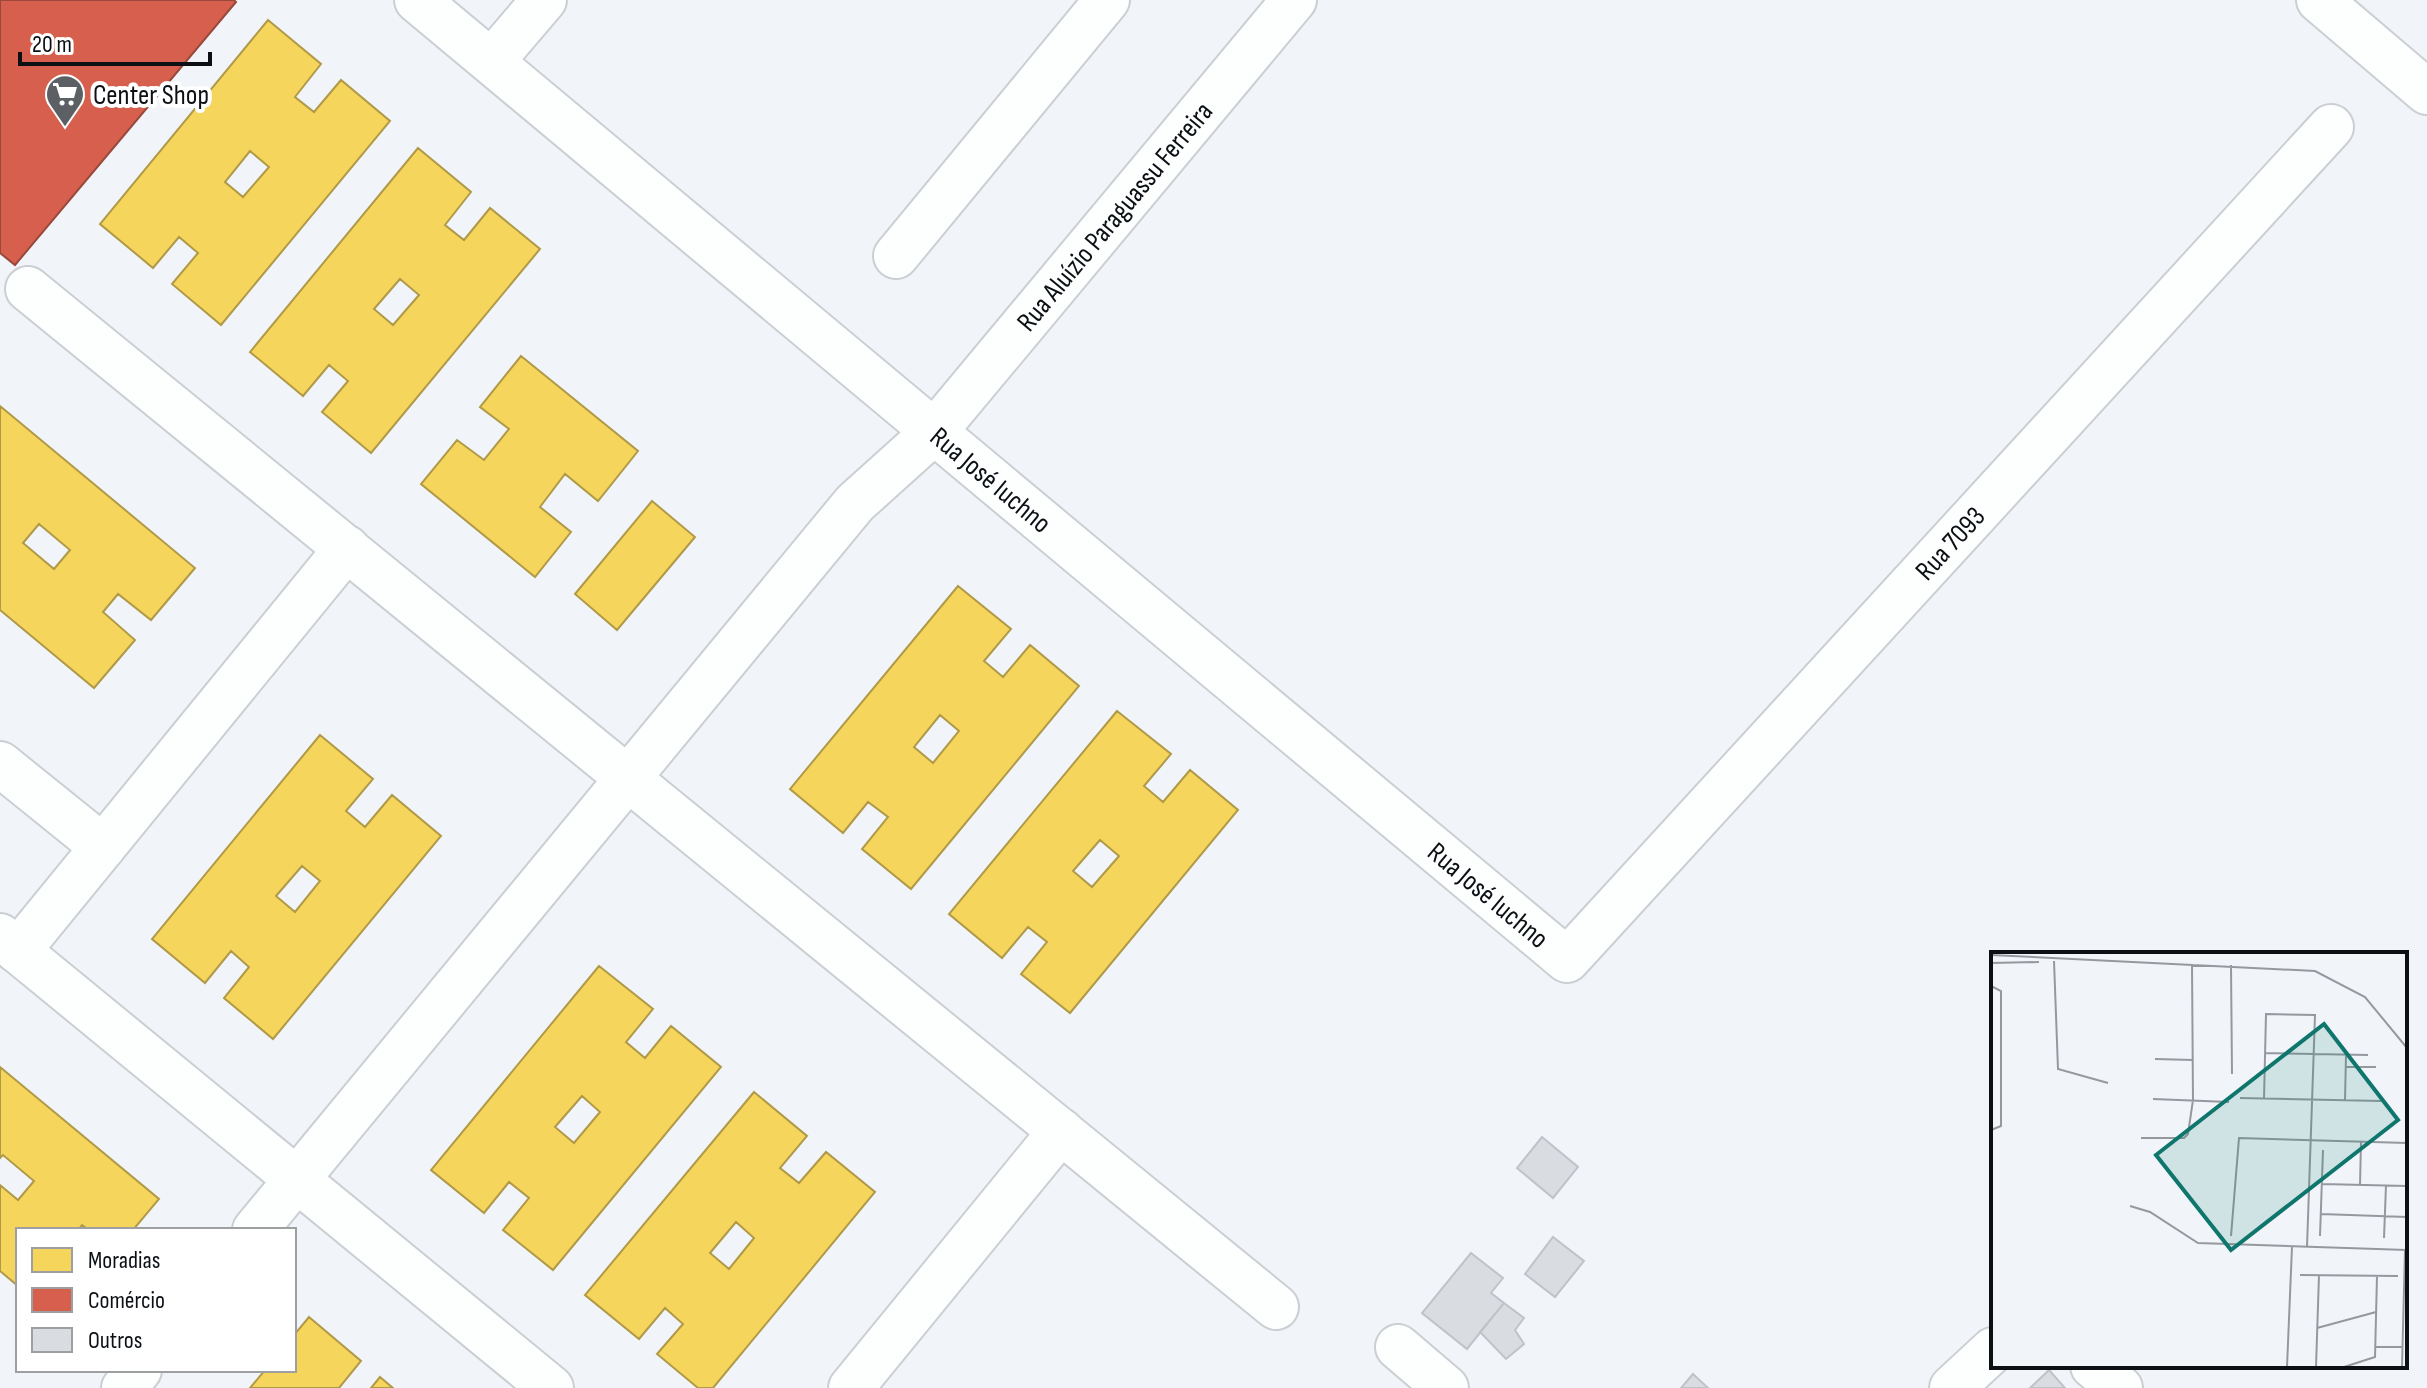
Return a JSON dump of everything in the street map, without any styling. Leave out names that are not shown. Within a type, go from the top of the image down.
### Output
[{"type":"street","name":"Rua José Iuchno","points":[[417,0],[1567,960]]},
{"type":"street","points":[[492,61],[544,0]]},
{"type":"street","points":[[896,256],[1107,0]]},
{"type":"street","name":"Rua Aluízio Paraguassu Ferreira","points":[[257,1228],[855,503],[935,431],[1294,0]]},
{"type":"street","points":[[2319,0],[2427,92]]},
{"type":"street","name":"Rua 7093","points":[[1567,960],[2331,127]]},
{"type":"street","points":[[28,289],[1276,1307]]},
{"type":"street","points":[[347,548],[103,847],[9,944],[551,1388]]},
{"type":"street","points":[[0,764],[103,847]]},
{"type":"street","points":[[851,1388],[1061,1131]]},
{"type":"street","points":[[1398,1347],[1446,1388]]},
{"type":"street","points":[[1952,1388],[1991,1352]]},
{"type":"street","points":[[2095,1368],[2120,1388]]},
{"type":"street","points":[[124,1388],[137,1372]]},
{"type":"building: Moradias","points":[[268,20],[321,64],[295,97],[314,112],[341,80],[390,121],[221,325],[172,284],[198,253],[179,237],[153,268],[100,224]],"holes":[[[250,151],[269,167],[243,197],[225,182]]]},
{"type":"building: Moradias","points":[[418,148],[471,192],[445,225],[464,240],[490,208],[540,249],[371,453],[322,412],[348,381],[329,365],[303,396],[250,352]],"holes":[[[400,279],[419,295],[393,325],[374,309]]]},
{"type":"building: Moradias","points":[[521,356],[638,451],[598,501],[565,474],[540,507],[571,532],[535,577],[421,484],[457,440],[484,460],[509,429],[480,407]]},
{"type":"building: Moradias","points":[[0,406],[195,568],[151,620],[118,594],[103,612],[135,640],[94,688],[0,610]],"holes":[[[39,524],[70,550],[54,569],[23,543]]]},
{"type":"building: Moradias","points":[[652,501],[695,537],[617,630],[575,594]]},
{"type":"building: Moradias","points":[[958,586],[1011,629],[984,661],[1003,677],[1030,645],[1079,686],[911,889],[862,849],[888,817],[868,802],[843,833],[790,789]],"holes":[[[940,715],[959,731],[933,763],[914,747]]]},
{"type":"building: Moradias","points":[[1117,711],[1171,754],[1144,786],[1163,802],[1190,770],[1238,810],[1070,1013],[1021,974],[1047,942],[1028,927],[1002,958],[949,914]],"holes":[[[1100,840],[1119,856],[1092,887],[1073,871]]]},
{"type":"building: Moradias","points":[[320,735],[373,779],[346,811],[365,827],[392,795],[441,836],[273,1039],[224,998],[249,967],[231,951],[205,983],[152,939]],"holes":[[[302,866],[320,881],[295,912],[276,896]]]},
{"type":"building: Moradias","points":[[599,966],[653,1009],[626,1042],[645,1058],[671,1026],[721,1067],[553,1270],[503,1230],[529,1198],[509,1182],[484,1213],[431,1170]],"holes":[[[582,1096],[600,1112],[574,1143],[555,1127]]]},
{"type":"building: Moradias","points":[[0,1067],[159,1199],[135,1228],[86,1228],[82,1225],[80,1228],[16,1228],[16,1284],[0,1271],[0,1185],[18,1200],[34,1181],[3,1155],[0,1158]]},
{"type":"building: Moradias","points":[[754,1092],[807,1136],[780,1168],[799,1183],[826,1152],[875,1192],[713,1388],[698,1388],[657,1354],[683,1324],[665,1308],[639,1339],[585,1295]],"holes":[[[736,1222],[754,1238],[729,1269],[710,1253]]]},
{"type":"building: Moradias","points":[[309,1317],[361,1361],[339,1388],[250,1388],[263,1372],[296,1372],[296,1333]]},
{"type":"building: Moradias","points":[[380,1377],[393,1388],[371,1388]]},
{"type":"building: Comércio","name":"Center Shop","points":[[0,0],[236,2],[15,265],[0,253]]},
{"type":"building: Outros","points":[[1542,1137],[1578,1167],[1553,1198],[1517,1168]]},
{"type":"building: Outros","points":[[1553,1237],[1584,1261],[1555,1297],[1525,1274]]},
{"type":"building: Outros","points":[[1471,1253],[1503,1278],[1491,1293],[1504,1303],[1467,1349],[1422,1313]]},
{"type":"building: Outros","points":[[1504,1303],[1524,1318],[1515,1330],[1524,1344],[1506,1359],[1480,1332]]},
{"type":"building: Outros","points":[[2049,1370],[2065,1388],[2030,1388]]},
{"type":"building: Outros","points":[[1693,1374],[1708,1388],[1681,1388]]},
{"type":"place","name":"Center Shop","points":[[65,128]]}]
